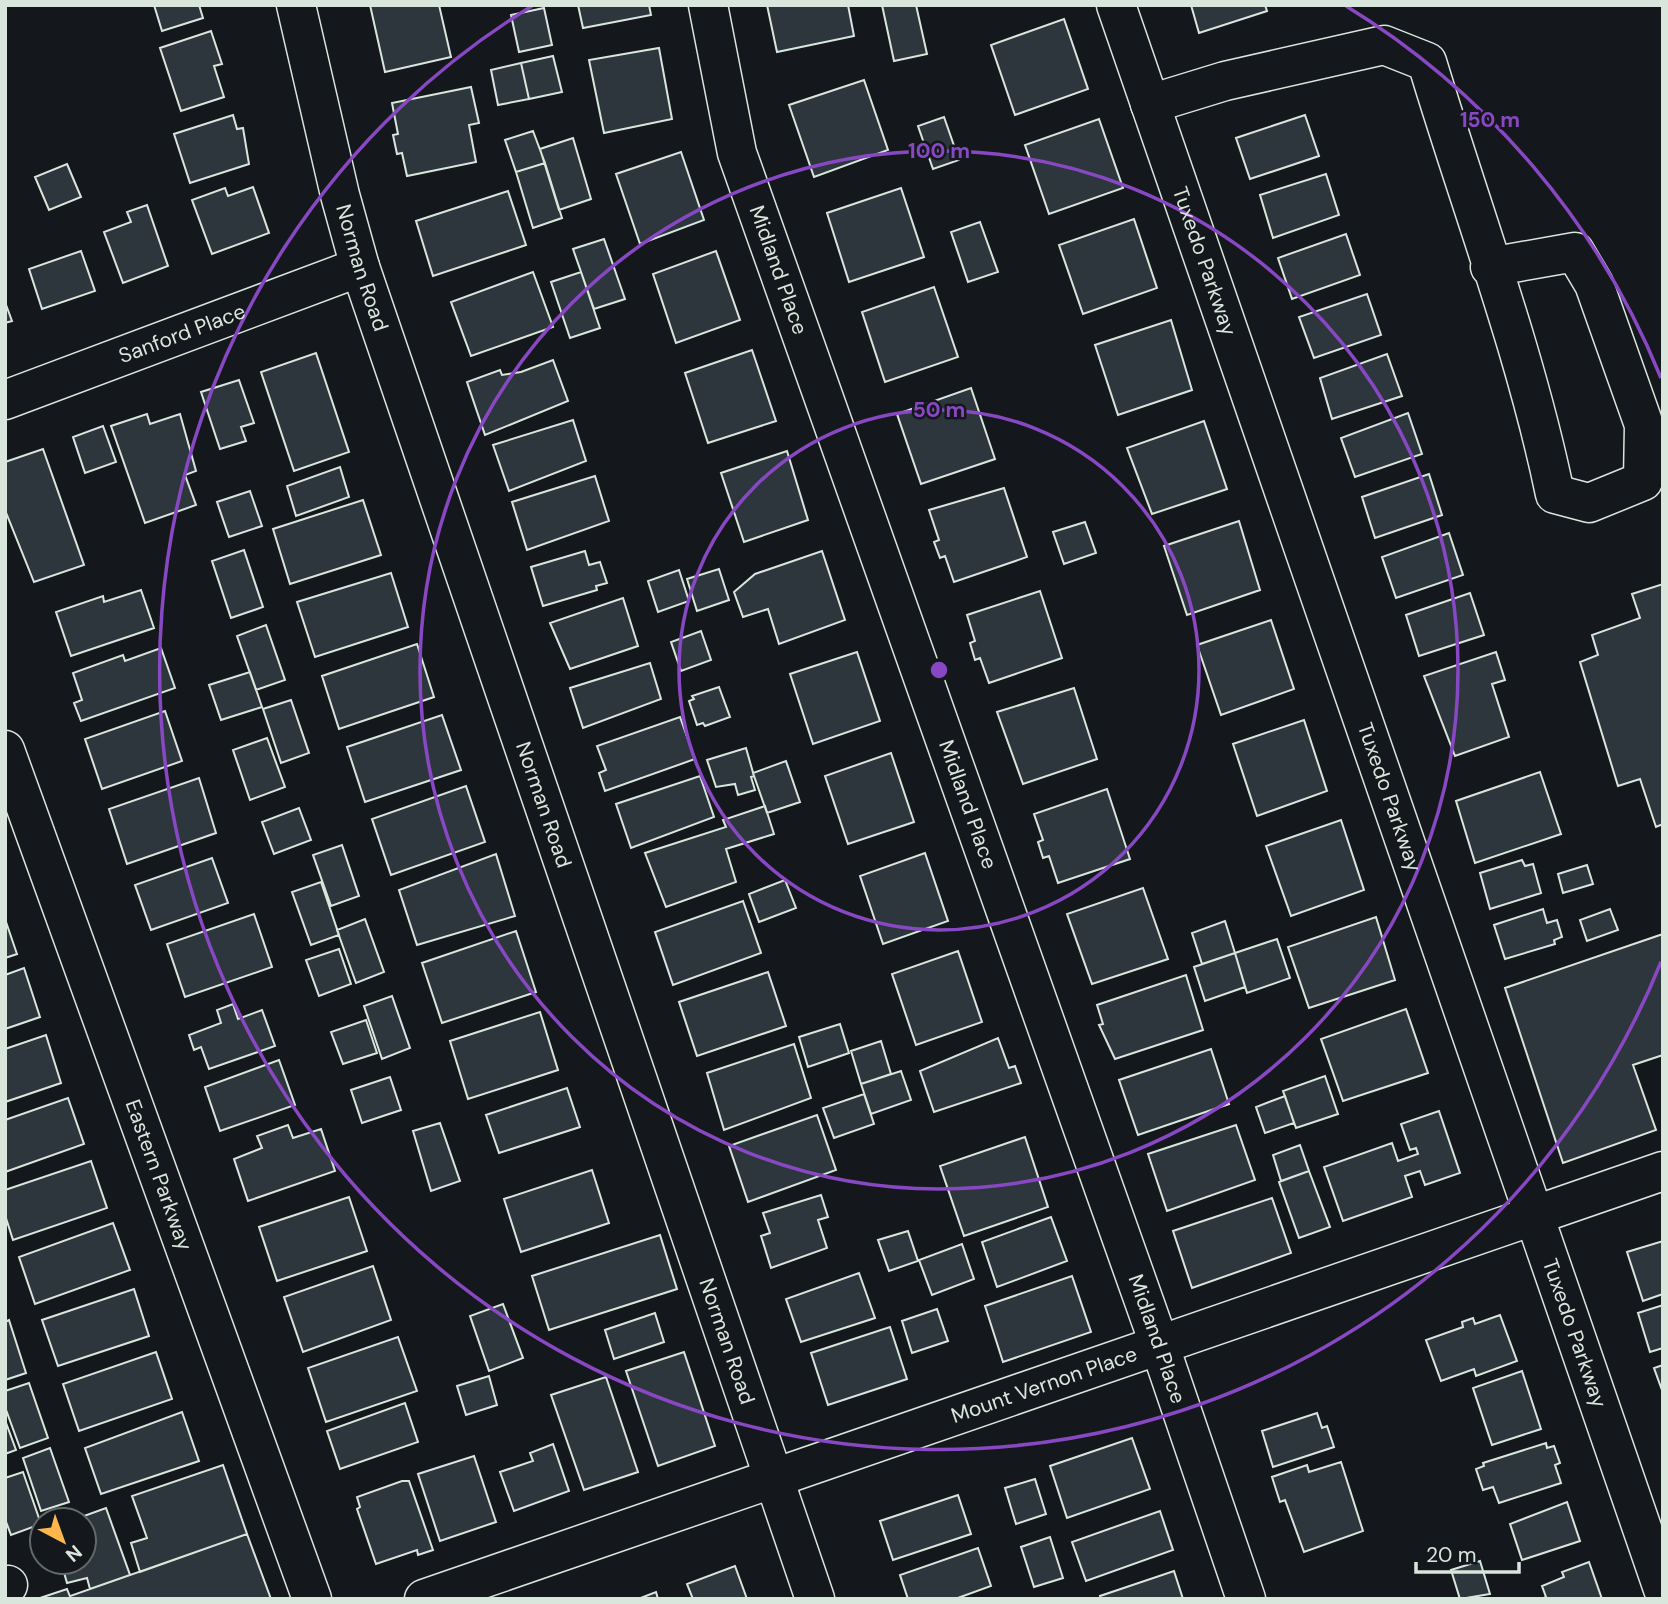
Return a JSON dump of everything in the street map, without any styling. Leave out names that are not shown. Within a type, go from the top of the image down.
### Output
[{"type":"street","name":"Norman Road","points":[[296,5],[340,195],[360,267],[815,1599]]},
{"type":"street","name":"Midland Place","points":[[708,5],[737,153],[1160,1345],[1246,1599]]},
{"type":"street","name":"Tuxedo Parkway","points":[[1116,5],[1663,1589]]},
{"type":"street","points":[[1150,104],[1225,81],[1384,45],[1427,62],[1490,267],[1541,426],[1555,494],[1589,503],[1643,481],[1644,425],[1594,284],[1575,252],[1490,267]]},
{"type":"street","name":"Sanford Place","points":[[5,400],[360,267]]},
{"type":"street","name":"Eastern Parkway","points":[[5,750],[312,1599]]},
{"type":"street","name":"Mount Vernon Place","points":[[424,1599],[1663,1171]]},
{"type":"building","points":[[154,5],[199,5],[203,18],[162,31]]},
{"type":"building","points":[[370,5],[439,5],[451,57],[385,72]]},
{"type":"building","points":[[578,5],[649,5],[651,15],[583,28]]},
{"type":"building","points":[[767,5],[848,5],[854,36],[777,52]]},
{"type":"building","points":[[882,5],[916,5],[927,54],[894,61]]},
{"type":"building","points":[[1191,5],[1265,5],[1267,11],[1199,33]]},
{"type":"building","points":[[544,8],[552,45],[519,52],[511,15]]},
{"type":"building","points":[[1064,19],[1088,89],[1015,115],[991,45]]},
{"type":"building","points":[[211,31],[222,64],[214,66],[224,97],[181,111],[160,48]]},
{"type":"building","points":[[659,48],[672,119],[604,133],[589,60]]},
{"type":"building","points":[[553,56],[562,92],[529,99],[521,63]]},
{"type":"building","points":[[521,63],[529,99],[498,105],[491,70]]},
{"type":"building","points":[[864,80],[888,150],[814,177],[789,105]]},
{"type":"building","points":[[471,87],[479,123],[469,125],[476,162],[407,176],[402,153],[397,154],[393,135],[398,134],[392,103]]},
{"type":"building","points":[[233,115],[237,129],[243,128],[249,164],[190,183],[174,134]]},
{"type":"building","points":[[1305,115],[1319,156],[1250,179],[1236,138]]},
{"type":"building","points":[[944,117],[959,160],[933,169],[918,126]]},
{"type":"building","points":[[1099,119],[1123,188],[1049,214],[1025,145]]},
{"type":"building","points":[[533,131],[545,163],[516,172],[505,140]]},
{"type":"building","points":[[573,138],[591,199],[559,210],[540,149]]},
{"type":"building","points":[[681,152],[704,220],[640,244],[616,174]]},
{"type":"building","points":[[545,163],[562,218],[533,228],[516,172]]},
{"type":"building","points":[[67,164],[81,197],[49,210],[35,177]]},
{"type":"building","points":[[1326,174],[1339,215],[1273,238],[1260,195]]},
{"type":"building","points":[[253,187],[269,233],[212,254],[192,200],[225,188],[228,196]]},
{"type":"building","points":[[901,188],[924,257],[849,282],[827,213]]},
{"type":"building","points":[[508,191],[526,245],[433,276],[416,221]]},
{"type":"building","points":[[147,205],[168,266],[123,283],[104,232],[131,222],[127,212]]},
{"type":"building","points":[[1134,219],[1157,288],[1083,314],[1059,245]]},
{"type":"building","points":[[980,222],[998,272],[968,282],[951,232]]},
{"type":"building","points":[[1346,234],[1360,275],[1292,299],[1278,258]]},
{"type":"building","points":[[604,239],[625,299],[594,309],[573,249]]},
{"type":"building","points":[[81,251],[95,291],[42,309],[29,269]]},
{"type":"building","points":[[716,251],[740,320],[676,343],[653,274]]},
{"type":"building","points":[[533,272],[553,327],[471,356],[451,302]]},
{"type":"building","points":[[581,272],[600,328],[570,338],[551,282]]},
{"type":"building","points":[[934,287],[958,357],[885,382],[862,312]]},
{"type":"building","points":[[1367,294],[1381,335],[1314,358],[1299,317]]},
{"type":"building","points":[[5,302],[12,321],[5,323]]},
{"type":"building","points":[[1171,320],[1192,390],[1118,415],[1095,345]]},
{"type":"building","points":[[752,350],[776,421],[708,443],[685,373]]},
{"type":"building","points":[[316,353],[349,452],[294,471],[261,372]]},
{"type":"building","points":[[1387,354],[1402,396],[1332,419],[1320,378]]},
{"type":"building","points":[[553,360],[568,401],[485,435],[467,382],[500,370],[502,375],[521,372]]},
{"type":"building","points":[[239,380],[254,423],[241,427],[246,441],[220,449],[201,392]]},
{"type":"building","points":[[971,388],[995,459],[921,484],[897,414]]},
{"type":"building","points":[[1408,413],[1422,454],[1355,477],[1341,438]]},
{"type":"building","points":[[147,414],[150,424],[180,414],[196,471],[185,475],[196,505],[145,523],[111,426]]},
{"type":"building","points":[[573,420],[586,461],[509,491],[493,445]]},
{"type":"building","points":[[1204,421],[1227,489],[1152,514],[1127,448]]},
{"type":"building","points":[[103,426],[116,462],[85,473],[73,437]]},
{"type":"building","points":[[43,449],[84,565],[34,582],[5,510],[5,462]]},
{"type":"building","points":[[787,451],[808,520],[744,542],[721,473]]},
{"type":"building","points":[[340,467],[349,497],[296,516],[287,486]]},
{"type":"building","points":[[1429,474],[1442,515],[1375,538],[1362,497]]},
{"type":"building","points":[[595,476],[609,521],[527,550],[512,502]]},
{"type":"building","points":[[1004,488],[1027,557],[954,582],[945,556],[940,558],[934,542],[939,540],[929,510]]},
{"type":"building","points":[[250,491],[262,526],[229,537],[217,502]]},
{"type":"building","points":[[363,500],[381,555],[290,584],[273,529]]},
{"type":"building","points":[[1239,521],[1260,590],[1187,615],[1164,546]]},
{"type":"building","points":[[1085,522],[1096,553],[1064,564],[1053,532]]},
{"type":"building","points":[[1449,533],[1463,575],[1396,598],[1382,557]]},
{"type":"building","points":[[244,550],[263,607],[231,618],[212,561]]},
{"type":"building","points":[[585,551],[589,565],[600,562],[607,583],[596,586],[597,590],[543,606],[531,567]]},
{"type":"building","points":[[822,551],[845,620],[779,644],[768,609],[743,617],[734,592],[755,574]]},
{"type":"building","points":[[719,569],[729,600],[697,611],[687,579]]},
{"type":"building","points":[[679,570],[689,601],[658,612],[648,581]]},
{"type":"building","points":[[391,573],[408,627],[315,657],[297,602]]},
{"type":"building","points":[[1663,584],[1663,824],[1656,827],[1640,779],[1618,786],[1580,662],[1598,655],[1592,635],[1640,618],[1632,594]]},
{"type":"building","points":[[141,590],[154,628],[71,656],[56,612],[103,596],[104,602]]},
{"type":"building","points":[[1040,591],[1062,658],[989,683],[980,658],[975,660],[970,643],[975,641],[967,615]]},
{"type":"building","points":[[1470,593],[1484,635],[1419,656],[1406,615]]},
{"type":"building","points":[[623,598],[638,646],[570,669],[550,623]]},
{"type":"building","points":[[1271,620],[1294,689],[1221,715],[1197,645]]},
{"type":"building","points":[[266,625],[285,680],[256,690],[237,636]]},
{"type":"building","points":[[701,631],[711,660],[681,671],[671,642]]},
{"type":"building","points":[[417,644],[434,697],[339,729],[322,676]]},
{"type":"building","points":[[161,648],[175,688],[81,721],[74,703],[82,700],[73,673],[123,655],[125,661]]},
{"type":"building","points":[[857,652],[880,721],[813,744],[790,674]]},
{"type":"building","points":[[1496,652],[1505,680],[1492,684],[1509,737],[1455,756],[1424,676]]},
{"type":"building","points":[[650,663],[661,699],[583,728],[570,688]]},
{"type":"building","points":[[250,672],[262,707],[221,720],[209,685]]},
{"type":"building","points":[[719,687],[730,717],[705,726],[703,723],[697,725],[689,701],[694,699],[692,696]]},
{"type":"building","points":[[1074,688],[1097,759],[1023,784],[997,712]]},
{"type":"building","points":[[291,700],[309,753],[281,763],[263,709]]},
{"type":"building","points":[[165,711],[182,761],[102,789],[85,739]]},
{"type":"building","points":[[442,715],[461,770],[365,802],[347,747]]},
{"type":"building","points":[[680,717],[695,759],[605,791],[599,773],[606,770],[597,746]]},
{"type":"building","points":[[1304,720],[1327,791],[1257,816],[1233,744]]},
{"type":"building","points":[[267,738],[285,787],[250,800],[233,750]]},
{"type":"building","points":[[746,748],[755,790],[738,795],[735,784],[716,787],[707,760]]},
{"type":"building","points":[[891,753],[914,822],[848,844],[825,776]]},
{"type":"building","points":[[786,761],[800,802],[767,813],[753,773]]},
{"type":"building","points":[[1540,772],[1561,834],[1475,863],[1456,801]]},
{"type":"building","points":[[700,776],[714,817],[631,848],[616,804]]},
{"type":"building","points":[[199,778],[216,833],[127,864],[109,809]]},
{"type":"building","points":[[466,786],[485,842],[391,875],[372,819]]},
{"type":"building","points":[[1107,789],[1130,859],[1058,883],[1049,856],[1043,858],[1038,842],[1043,840],[1034,814]]},
{"type":"building","points":[[765,806],[774,834],[726,849],[736,882],[666,907],[645,853],[726,827],[723,820]]},
{"type":"building","points":[[299,808],[311,840],[274,854],[262,822]]},
{"type":"building","points":[[1341,820],[1364,890],[1291,916],[1266,846]]},
{"type":"building","points":[[342,845],[359,896],[331,906],[313,855]]},
{"type":"building","points":[[925,853],[948,921],[883,944],[860,876]]},
{"type":"building","points":[[496,854],[515,916],[417,945],[399,890]]},
{"type":"building","points":[[212,858],[228,903],[151,930],[135,885]]},
{"type":"building","points":[[1522,860],[1525,866],[1533,864],[1541,893],[1490,909],[1480,873]]},
{"type":"building","points":[[1587,865],[1593,884],[1563,893],[1558,874]]},
{"type":"building","points":[[785,880],[796,908],[759,922],[749,894]]},
{"type":"building","points":[[321,882],[339,935],[311,945],[292,892]]},
{"type":"building","points":[[1143,888],[1168,959],[1092,984],[1067,914]]},
{"type":"building","points":[[743,901],[761,953],[673,985],[655,932]]},
{"type":"building","points":[[1543,909],[1547,923],[1557,920],[1562,937],[1554,940],[1555,944],[1505,959],[1494,925]]},
{"type":"building","points":[[1610,909],[1618,930],[1587,941],[1580,920]]},
{"type":"building","points":[[254,914],[272,967],[185,997],[167,944]]},
{"type":"building","points":[[1376,917],[1395,980],[1309,1008],[1288,947]]},
{"type":"building","points":[[5,919],[17,954],[5,958]]},
{"type":"building","points":[[365,919],[384,972],[356,983],[337,930]]},
{"type":"building","points":[[1225,921],[1235,953],[1202,964],[1192,933]]},
{"type":"building","points":[[516,931],[536,992],[442,1023],[422,963]]},
{"type":"building","points":[[1663,934],[1663,1055],[1633,1065],[1656,1130],[1563,1163],[1505,988]]},
{"type":"building","points":[[1277,939],[1290,978],[1247,993],[1235,953]]},
{"type":"building","points":[[339,949],[351,984],[319,996],[306,960]]},
{"type":"building","points":[[958,951],[982,1022],[916,1045],[892,974]]},
{"type":"building","points":[[1235,953],[1245,987],[1205,1001],[1194,967]]},
{"type":"building","points":[[24,968],[40,1017],[5,1029],[5,975]]},
{"type":"building","points":[[768,972],[786,1026],[697,1056],[679,1002]]},
{"type":"building","points":[[1186,975],[1203,1030],[1115,1059],[1099,1025],[1103,1024],[1097,1005]]},
{"type":"building","points":[[392,996],[410,1048],[382,1059],[364,1006]]},
{"type":"building","points":[[233,1004],[238,1019],[262,1010],[275,1046],[209,1069],[201,1047],[194,1050],[189,1035],[221,1023],[217,1010]]},
{"type":"building","points":[[1406,1009],[1428,1073],[1343,1101],[1321,1039]]},
{"type":"building","points":[[540,1012],[558,1070],[468,1099],[450,1041]]},
{"type":"building","points":[[366,1020],[377,1053],[343,1064],[331,1032]]},
{"type":"building","points":[[840,1024],[849,1053],[808,1067],[799,1037]]},
{"type":"building","points":[[46,1035],[61,1083],[5,1102],[5,1049]]},
{"type":"building","points":[[998,1038],[1009,1068],[1015,1066],[1021,1083],[934,1112],[920,1071]]},
{"type":"building","points":[[881,1041],[891,1074],[861,1084],[851,1051]]},
{"type":"building","points":[[794,1044],[811,1098],[724,1130],[707,1073]]},
{"type":"building","points":[[1211,1049],[1229,1104],[1138,1135],[1119,1080]]},
{"type":"building","points":[[279,1060],[295,1105],[220,1131],[205,1087]]},
{"type":"building","points":[[901,1071],[911,1100],[871,1114],[861,1084]]},
{"type":"building","points":[[1325,1076],[1338,1114],[1296,1128],[1283,1091]]},
{"type":"building","points":[[390,1077],[401,1110],[362,1123],[351,1090]]},
{"type":"building","points":[[567,1088],[580,1127],[499,1153],[486,1115]]},
{"type":"building","points":[[864,1094],[874,1124],[834,1138],[823,1108]]},
{"type":"building","points":[[1285,1096],[1294,1123],[1265,1133],[1256,1107]]},
{"type":"building","points":[[68,1098],[84,1144],[5,1172],[5,1120]]},
{"type":"building","points":[[1439,1111],[1460,1173],[1425,1185],[1420,1171],[1405,1176],[1412,1197],[1343,1221],[1324,1167],[1392,1143],[1398,1161],[1418,1154],[1416,1148],[1410,1150],[1401,1124]]},
{"type":"building","points":[[817,1115],[836,1170],[748,1202],[729,1146]]},
{"type":"building","points":[[440,1123],[460,1181],[431,1191],[413,1131]]},
{"type":"building","points":[[288,1125],[293,1138],[321,1129],[335,1171],[248,1201],[234,1159],[262,1148],[257,1136]]},
{"type":"building","points":[[1236,1125],[1255,1180],[1167,1211],[1148,1154]]},
{"type":"building","points":[[1025,1137],[1048,1207],[964,1236],[940,1166]]},
{"type":"building","points":[[1300,1145],[1309,1171],[1281,1181],[1273,1155]]},
{"type":"building","points":[[91,1161],[107,1208],[13,1240],[5,1215],[5,1190]]},
{"type":"building","points":[[592,1170],[609,1223],[521,1252],[504,1199]]},
{"type":"building","points":[[1309,1171],[1330,1227],[1299,1238],[1279,1182]]},
{"type":"building","points":[[821,1195],[828,1217],[818,1220],[827,1248],[771,1268],[761,1236],[770,1233],[763,1213]]},
{"type":"building","points":[[349,1197],[367,1251],[277,1281],[259,1227]]},
{"type":"building","points":[[1272,1198],[1291,1253],[1192,1288],[1173,1231]]},
{"type":"building","points":[[1051,1217],[1067,1261],[997,1287],[982,1242]]},
{"type":"building","points":[[113,1223],[130,1270],[35,1304],[19,1257]]},
{"type":"building","points":[[908,1231],[918,1261],[889,1271],[878,1240]]},
{"type":"building","points":[[660,1235],[677,1289],[549,1330],[532,1276]]},
{"type":"building","points":[[1663,1241],[1663,1294],[1643,1301],[1627,1252]]},
{"type":"building","points":[[962,1244],[974,1279],[932,1295],[919,1260]]},
{"type":"building","points":[[373,1266],[391,1320],[303,1352],[284,1297]]},
{"type":"building","points":[[859,1273],[875,1318],[801,1342],[786,1299]]},
{"type":"building","points":[[1072,1276],[1091,1332],[1003,1362],[985,1306]]},
{"type":"building","points":[[134,1289],[149,1336],[58,1366],[42,1320]]},
{"type":"building","points":[[503,1304],[523,1358],[489,1371],[470,1316]]},
{"type":"building","points":[[1663,1305],[1663,1348],[1650,1352],[1638,1313]]},
{"type":"building","points":[[937,1309],[948,1341],[912,1353],[902,1321]]},
{"type":"building","points":[[655,1313],[664,1342],[614,1359],[605,1330]]},
{"type":"building","points":[[1500,1315],[1517,1361],[1476,1376],[1474,1369],[1441,1381],[1426,1340],[1463,1327],[1462,1322],[1473,1318],[1475,1324]]},
{"type":"building","points":[[9,1320],[26,1373],[5,1380],[5,1322]]},
{"type":"building","points":[[890,1327],[907,1379],[828,1405],[811,1353]]},
{"type":"building","points":[[398,1337],[417,1391],[326,1422],[308,1368]]},
{"type":"building","points":[[156,1352],[172,1399],[79,1431],[63,1384]]},
{"type":"building","points":[[684,1352],[715,1446],[658,1466],[626,1371]]},
{"type":"building","points":[[1663,1365],[1663,1393],[1654,1368]]},
{"type":"building","points":[[1522,1371],[1541,1429],[1492,1445],[1473,1388]]},
{"type":"building","points":[[489,1376],[497,1405],[466,1415],[457,1386]]},
{"type":"building","points":[[606,1377],[638,1472],[584,1490],[551,1395]]},
{"type":"building","points":[[29,1383],[48,1438],[20,1448],[5,1407],[5,1391]]},
{"type":"building","points":[[405,1403],[418,1442],[340,1469],[327,1431]]},
{"type":"building","points":[[182,1412],[199,1461],[101,1494],[85,1448]]},
{"type":"building","points":[[1317,1413],[1322,1428],[1327,1426],[1334,1447],[1273,1467],[1262,1431]]},
{"type":"building","points":[[5,1420],[16,1450],[5,1454]]},
{"type":"building","points":[[1132,1438],[1150,1489],[1067,1518],[1050,1466]]},
{"type":"building","points":[[1546,1443],[1547,1448],[1554,1446],[1560,1463],[1555,1465],[1561,1483],[1499,1503],[1493,1487],[1483,1490],[1476,1469],[1484,1466],[1483,1463]]},
{"type":"building","points":[[553,1444],[569,1491],[514,1511],[500,1472],[533,1461],[530,1453]]},
{"type":"building","points":[[50,1448],[69,1502],[57,1506],[39,1506],[23,1458]]},
{"type":"building","points":[[474,1456],[496,1522],[440,1541],[418,1474]]},
{"type":"building","points":[[1341,1462],[1363,1531],[1304,1552],[1285,1500],[1280,1502],[1272,1477],[1307,1465],[1309,1472]]},
{"type":"building","points":[[223,1465],[247,1534],[140,1572],[131,1543],[147,1538],[132,1496]]},
{"type":"building","points":[[23,1472],[35,1506],[28,1506],[28,1529],[11,1535],[5,1519],[5,1478]]},
{"type":"building","points":[[1035,1479],[1046,1514],[1016,1524],[1005,1488]]},
{"type":"building","points":[[409,1481],[433,1550],[418,1555],[417,1550],[376,1564],[357,1509],[360,1507],[357,1497]]},
{"type":"building","points":[[958,1495],[971,1534],[893,1560],[880,1521]]},
{"type":"building","points":[[1567,1502],[1580,1541],[1522,1560],[1510,1524]]},
{"type":"building","points":[[106,1508],[130,1575],[90,1589],[87,1578],[67,1583],[65,1576],[98,1576],[98,1511]]},
{"type":"building","points":[[1160,1511],[1173,1550],[1086,1581],[1072,1542]]},
{"type":"building","points":[[247,1534],[271,1599],[71,1599],[70,1596]]},
{"type":"building","points":[[1050,1537],[1063,1578],[1034,1587],[1021,1547]]},
{"type":"building","points":[[978,1548],[991,1586],[955,1599],[908,1599],[900,1575]]},
{"type":"building","points":[[1480,1561],[1490,1594],[1460,1599],[1451,1570]]},
{"type":"building","points":[[1589,1562],[1602,1599],[1542,1599],[1546,1597],[1542,1586],[1564,1577],[1562,1572]]},
{"type":"building","points":[[735,1566],[747,1599],[693,1599],[687,1584]]},
{"type":"building","points":[[1174,1571],[1183,1599],[1101,1599],[1100,1596]]},
{"type":"building","points":[[67,1589],[71,1599],[37,1599]]},
{"type":"building","points":[[656,1592],[658,1599],[638,1599]]}]
